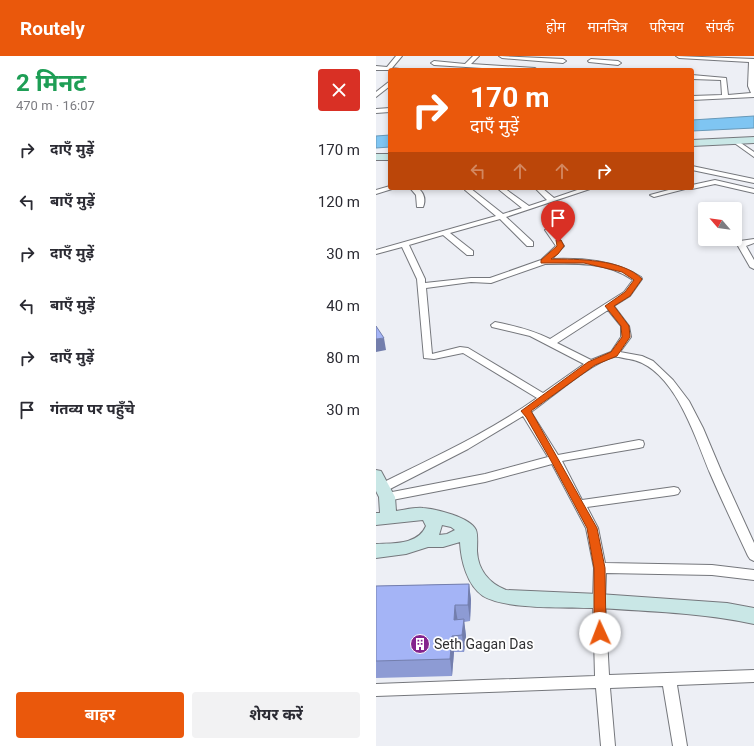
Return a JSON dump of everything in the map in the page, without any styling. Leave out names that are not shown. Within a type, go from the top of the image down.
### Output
[{"type":"street","points":[[389,68],[399,56]]},
{"type":"street","points":[[467,65],[476,56]]},
{"type":"street","points":[[502,56],[563,61]]},
{"type":"street","points":[[595,56],[589,64],[618,63]]},
{"type":"street","points":[[615,68],[622,56]]},
{"type":"street","points":[[678,56],[731,58],[753,61],[751,90],[754,94],[694,98]]},
{"type":"street","points":[[434,63],[508,68]]},
{"type":"street","points":[[376,68],[388,69]]},
{"type":"street","points":[[694,77],[724,80],[725,96]]},
{"type":"street","points":[[378,92],[388,84]]},
{"type":"street","points":[[376,111],[388,110]]},
{"type":"street","points":[[694,143],[754,140]]},
{"type":"street","points":[[735,141],[754,155]]},
{"type":"street","points":[[376,157],[388,157]]},
{"type":"street","points":[[694,168],[754,182]]},
{"type":"street","points":[[694,187],[715,182],[754,191]]},
{"type":"street","points":[[376,192],[388,189]]},
{"type":"street","points":[[416,190],[421,196],[420,205]]},
{"type":"street","points":[[468,190],[501,216],[530,244]]},
{"type":"street","points":[[503,190],[527,208]]},
{"type":"street","points":[[540,190],[552,200]]},
{"type":"street","points":[[378,249],[501,216],[552,200],[577,190]]},
{"type":"street","points":[[654,195],[677,190]]},
{"type":"street","points":[[421,286],[471,280],[491,281],[544,262],[550,258],[560,246],[550,230]]},
{"type":"street","points":[[444,232],[470,252]]},
{"type":"street","points":[[754,241],[743,243],[742,246],[754,267]]},
{"type":"street","points":[[404,243],[421,280],[427,356],[432,358],[456,350],[465,350],[544,398]]},
{"type":"street","points":[[544,262],[590,262],[625,270],[638,279],[627,294],[550,343]]},
{"type":"street","points":[[609,306],[625,326],[626,332],[626,337],[614,354]]},
{"type":"street","points":[[496,325],[521,330],[592,364]]},
{"type":"street","points":[[382,486],[464,446],[525,411],[592,364],[614,354],[631,355],[650,363],[670,382],[684,400],[698,428],[716,473],[754,556]]},
{"type":"street","points":[[525,411],[530,416],[555,459],[592,528],[600,568],[599,601],[602,681],[607,746]]},
{"type":"street","points":[[382,486],[485,478],[555,459],[639,444]]},
{"type":"street","points":[[382,486],[382,519],[423,514],[456,522],[468,531]]},
{"type":"street","points":[[580,504],[674,491]]},
{"type":"street","points":[[376,550],[412,546],[426,540],[431,535],[434,526],[430,516]]},
{"type":"street","points":[[426,540],[439,542],[452,540],[468,531]]},
{"type":"street","points":[[468,531],[469,555],[479,582],[490,591],[505,597],[599,601],[727,610],[754,616]]},
{"type":"street","points":[[600,568],[712,570],[754,575]]},
{"type":"street","points":[[376,690],[754,676]]},
{"type":"street","points":[[669,678],[680,746]]},
{"type":"water","points":[[754,116],[754,128],[694,131],[694,120]]},
{"type":"water","points":[[388,135],[388,147],[376,148],[376,136]]},
{"type":"building","points":[[376,326],[384,338],[376,339]]},
{"type":"building","name":"Seth Gagan Das","points":[[469,584],[468,605],[455,605],[454,620],[464,619],[462,635],[452,636],[450,659],[376,661],[376,586]]},
{"type":"place","name":"Seth Gagan Das","points":[[420,644]]},
{"type":"route","points":[[558,242],[560,246],[550,258],[544,262],[584,261],[625,270],[638,279],[636,284],[627,294],[609,306],[625,326],[626,337],[614,354],[592,364],[525,411],[530,416],[555,459],[592,528],[600,568],[600,633]]}]
